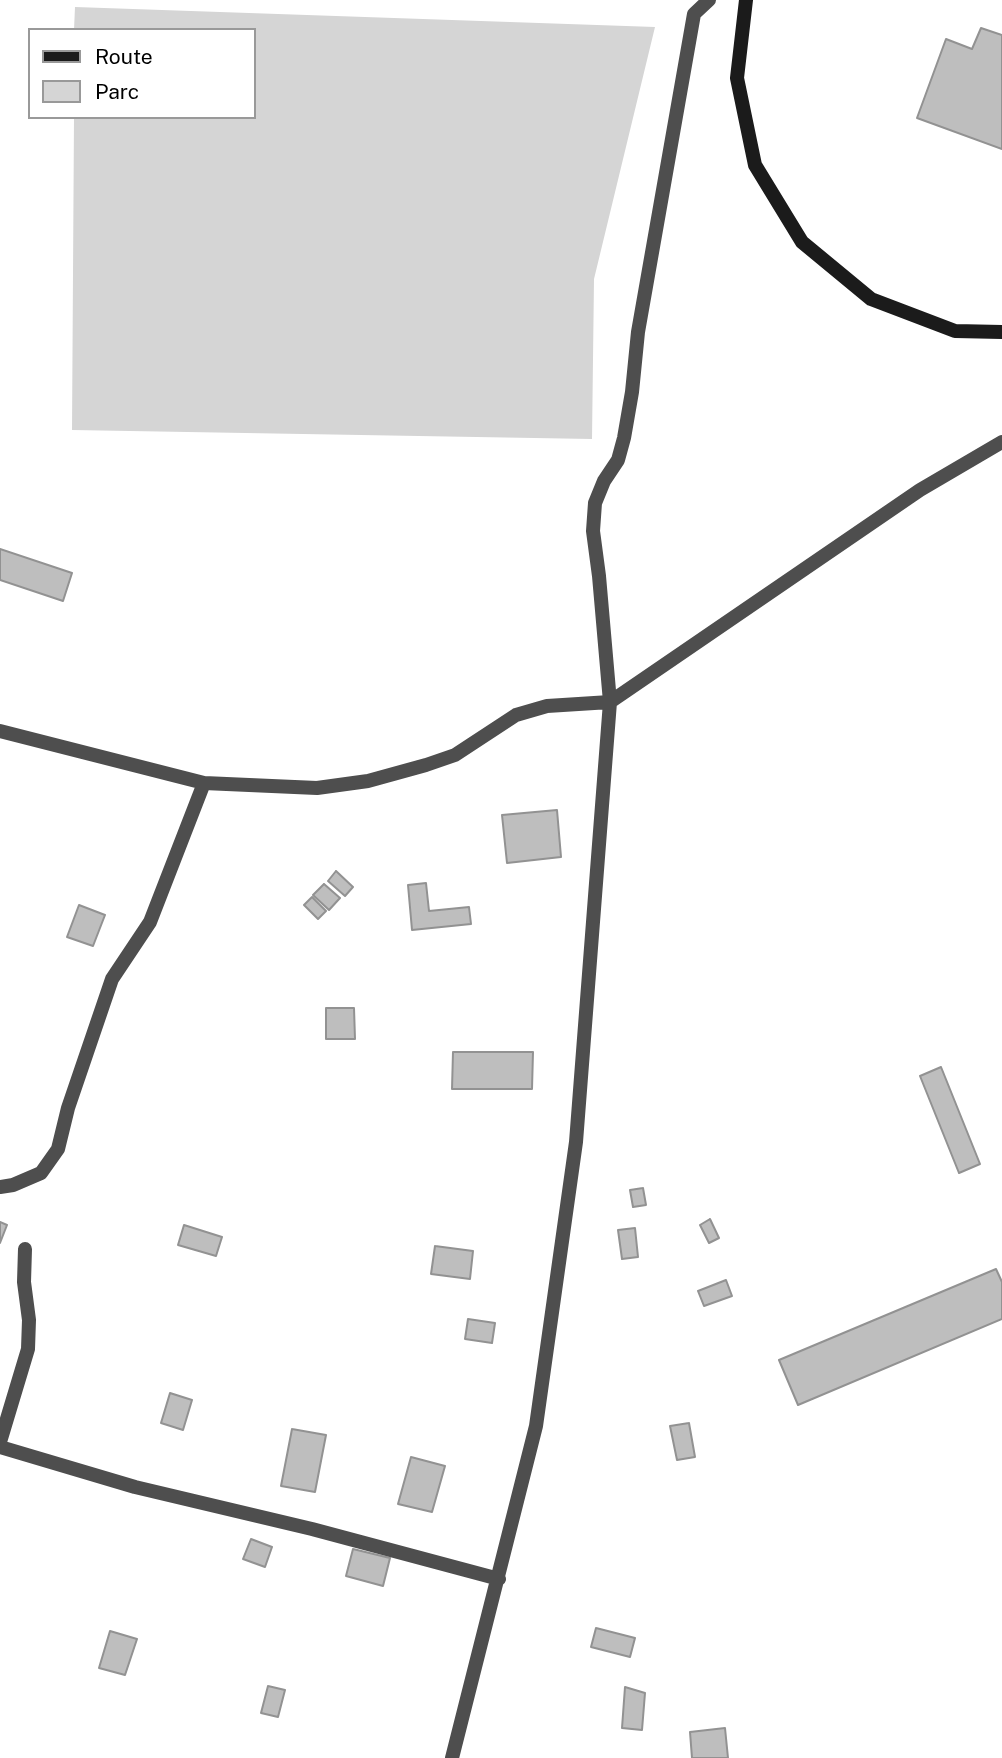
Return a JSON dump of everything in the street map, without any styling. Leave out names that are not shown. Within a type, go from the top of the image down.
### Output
[{"type":"street","points":[[746,0],[737,78],[755,165],[802,242],[871,299],[955,331],[1002,332]]},
{"type":"street","points":[[452,1758],[536,1426],[576,1142],[610,702],[600,576],[593,531],[595,503],[604,481],[618,460],[624,438],[638,332],[694,14],[704,1]]},
{"type":"street","points":[[0,731],[204,783],[317,788],[368,781],[454,755],[516,715],[547,706],[610,702],[920,491],[1002,442]]},
{"type":"street","points":[[0,1187],[13,1185],[41,1173],[58,1149],[68,1108],[111,979],[150,922],[204,783]]},
{"type":"street","points":[[25,1249],[28,1349],[0,1444],[135,1487],[312,1529],[499,1579]]},
{"type":"green space","points":[[75,7],[655,27],[594,279],[592,439],[72,430],[74,119],[256,119],[256,28],[74,28]]},
{"type":"building","points":[[981,28],[1002,35],[1002,149],[917,118],[946,39],[972,49]]},
{"type":"building","points":[[0,549],[72,573],[63,601],[0,580]]},
{"type":"building","points":[[557,810],[561,857],[507,863],[502,815]]},
{"type":"building","points":[[336,871],[353,887],[345,896],[328,881]]},
{"type":"building","points":[[426,883],[429,911],[469,907],[471,924],[412,930],[408,885]]},
{"type":"building","points":[[324,884],[340,898],[329,910],[313,895]]},
{"type":"building","points":[[312,897],[326,911],[318,919],[304,905]]},
{"type":"building","points":[[79,905],[105,915],[93,946],[67,937]]},
{"type":"building","points":[[326,1008],[354,1008],[355,1039],[326,1039]]},
{"type":"building","points":[[453,1052],[533,1052],[532,1089],[452,1089]]},
{"type":"building","points":[[941,1067],[980,1164],[959,1173],[920,1076]]},
{"type":"building","points":[[643,1188],[646,1205],[633,1207],[630,1190]]},
{"type":"building","points":[[710,1219],[719,1238],[709,1243],[700,1225]]},
{"type":"building","points":[[0,1222],[7,1225],[0,1243]]},
{"type":"building","points":[[184,1225],[222,1237],[216,1256],[178,1245]]},
{"type":"building","points":[[635,1228],[638,1257],[622,1259],[618,1230]]},
{"type":"building","points":[[435,1246],[473,1251],[470,1279],[431,1274]]},
{"type":"building","points":[[996,1269],[1002,1282],[1002,1319],[798,1405],[779,1360]]},
{"type":"building","points":[[726,1280],[732,1296],[704,1306],[698,1291]]},
{"type":"building","points":[[468,1319],[495,1323],[492,1343],[465,1339]]},
{"type":"building","points":[[170,1393],[192,1400],[183,1430],[161,1423]]},
{"type":"building","points":[[689,1423],[695,1457],[677,1460],[670,1426]]},
{"type":"building","points":[[292,1429],[326,1435],[315,1492],[281,1486]]},
{"type":"building","points":[[411,1457],[445,1466],[432,1512],[398,1504]]},
{"type":"building","points":[[251,1539],[272,1547],[265,1567],[243,1559]]},
{"type":"building","points":[[353,1549],[390,1558],[383,1586],[346,1576]]},
{"type":"building","points":[[596,1628],[635,1638],[630,1657],[591,1647]]},
{"type":"building","points":[[110,1631],[137,1639],[125,1675],[99,1668]]},
{"type":"building","points":[[268,1686],[285,1690],[278,1717],[261,1713]]},
{"type":"building","points":[[625,1687],[645,1693],[642,1730],[622,1728]]},
{"type":"building","points":[[725,1728],[728,1758],[692,1758],[690,1732]]}]
